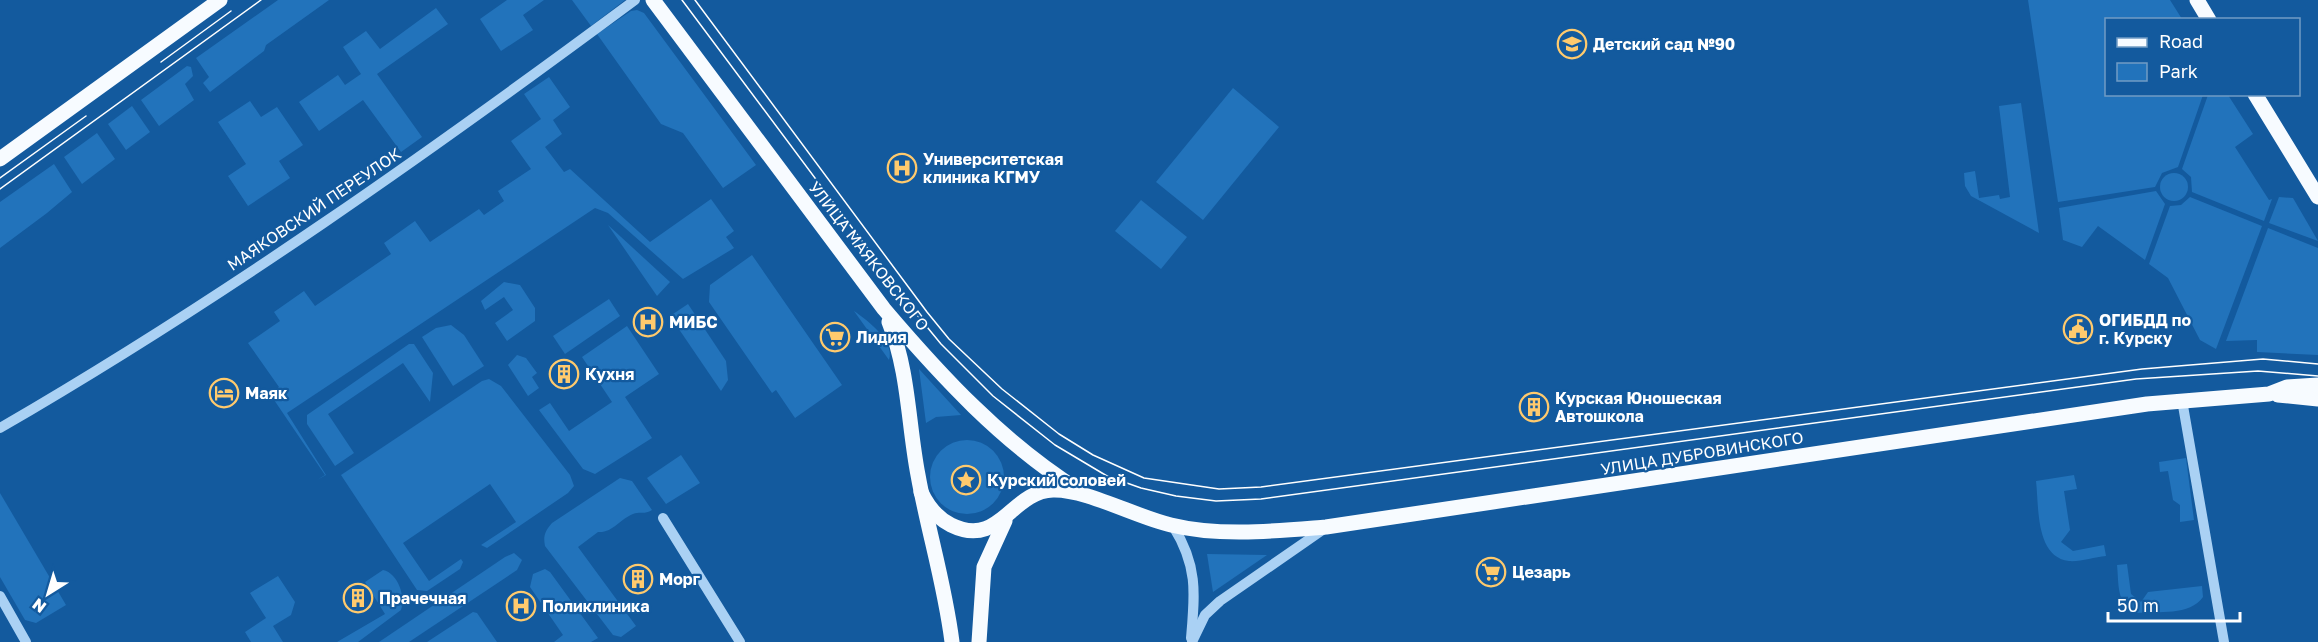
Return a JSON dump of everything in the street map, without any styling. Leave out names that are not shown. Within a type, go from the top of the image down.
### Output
[{"type":"main road","points":[[0,159],[220,0]]},
{"type":"main road","name":"УЛИЦА МАЯКОВСКОГО","points":[[653,0],[884,309],[991,423],[1053,475],[1093,500]]},
{"type":"main road","points":[[2197,0],[2208,18]]},
{"type":"main road","points":[[2203,0],[2209,18]]},
{"type":"main road","points":[[2256,96],[2318,197]]},
{"type":"main road","points":[[884,309],[900,351],[921,492],[952,642]]},
{"type":"main road","name":"УЛИЦА ДУБРОВИНСКОГО","points":[[1093,500],[1173,526],[1193,529],[1276,531],[1326,527],[2182,400],[2269,394],[2287,387],[2318,385]]},
{"type":"main road","points":[[2269,394],[2318,399]]},
{"type":"main road","points":[[921,492],[934,513],[943,521],[964,530],[983,530],[1008,515],[1029,498],[1052,490],[1077,494],[1093,500]]},
{"type":"main road","points":[[979,642],[984,567],[996,535],[1008,515]]},
{"type":"street","name":"МАЯКОВСКИЙ ПЕРЕУЛОК","points":[[0,428],[107,365],[307,233],[508,94],[635,0]]},
{"type":"street","points":[[2182,400],[2224,642]]},
{"type":"street","points":[[663,518],[740,642]]},
{"type":"street","points":[[1173,526],[1190,559],[1195,581],[1191,642]]},
{"type":"street","points":[[1191,642],[1205,615],[1220,601],[1326,527]]},
{"type":"street","points":[[0,596],[26,642]]},
{"type":"green space","points":[[278,0],[329,0],[266,45],[264,51],[210,92],[203,83],[209,77],[196,58]]},
{"type":"green space","points":[[507,0],[544,0],[523,15],[533,30],[501,51],[480,19]]},
{"type":"green space","points":[[572,0],[625,0],[591,26]]},
{"type":"green space","points":[[2028,0],[2170,0],[2181,18],[2105,18],[2105,96],[2203,96],[2178,167],[2162,173],[2155,187],[2058,202]]},
{"type":"green space","points":[[436,8],[448,24],[377,74],[422,137],[401,152],[363,100],[319,131],[299,102],[338,75],[345,85],[361,74],[343,47],[366,31],[380,49]]},
{"type":"green space","points":[[637,10],[644,13],[756,165],[723,188],[683,133],[661,124],[597,34],[631,11]]},
{"type":"green space","points":[[187,66],[191,67],[193,76],[185,84],[194,100],[159,126],[141,100]]},
{"type":"green space","points":[[549,77],[570,107],[553,120],[562,134],[545,147],[564,172],[570,169],[650,242],[711,199],[734,231],[726,237],[734,248],[683,279],[608,213],[595,208],[287,413],[326,475],[317,480],[325,475],[270,394],[279,387],[248,343],[280,321],[274,312],[304,291],[315,306],[391,254],[384,243],[415,221],[430,242],[479,209],[484,215],[504,201],[498,191],[531,169],[511,141],[541,119],[524,94]]},
{"type":"green space","points":[[1233,88],[1279,127],[1203,220],[1156,182]]},
{"type":"green space","points":[[2208,96],[2229,96],[2253,134],[2235,147],[2269,200],[2272,199],[2264,221],[2192,192],[2191,177],[2182,169]]},
{"type":"green space","points":[[250,101],[261,117],[277,107],[303,145],[279,161],[290,178],[248,206],[228,176],[246,164],[218,122]]},
{"type":"green space","points":[[2021,103],[2039,233],[1971,196],[1965,186],[1964,173],[1975,171],[1979,198],[1999,195],[2000,199],[2010,197],[1999,106]]},
{"type":"green space","points":[[132,106],[150,132],[126,150],[108,124]]},
{"type":"green space","points":[[97,133],[115,159],[82,184],[64,157]]},
{"type":"green space","points":[[54,164],[72,192],[0,248],[0,202]]},
{"type":"green space","points":[[2174,173],[2184,177],[2188,187],[2184,197],[2174,201],[2164,197],[2160,187],[2164,177]]},
{"type":"green space","points":[[2156,191],[2165,204],[2145,260],[2098,226],[2082,247],[2063,240],[2059,208]]},
{"type":"green space","points":[[2190,197],[2262,226],[2216,349],[2200,340],[2168,278],[2149,264],[2170,206],[2181,205]]},
{"type":"green space","points":[[2279,197],[2293,198],[2318,241],[2269,223]]},
{"type":"green space","points":[[1141,200],[1187,237],[1161,269],[1115,231]]},
{"type":"green space","points":[[608,225],[670,282],[657,296]]},
{"type":"green space","points":[[2268,228],[2318,248],[2318,355],[2257,352],[2257,340],[2226,341]]},
{"type":"green space","points":[[752,255],[842,385],[795,418],[776,390],[772,393],[709,302],[710,285]]},
{"type":"green space","points":[[504,282],[520,285],[535,308],[535,321],[507,341],[495,323],[513,310],[504,297],[485,310],[481,301]]},
{"type":"green space","points":[[609,299],[620,316],[565,354],[553,336]]},
{"type":"green space","points":[[688,304],[726,361],[728,380],[721,391],[670,316]]},
{"type":"green space","points":[[854,311],[872,325],[884,339],[890,353],[889,360]]},
{"type":"green space","points":[[451,325],[464,335],[484,366],[453,386],[422,337],[436,328]]},
{"type":"green space","points":[[627,326],[659,374],[625,397],[652,438],[595,474],[583,469],[539,410],[550,403],[569,431],[612,402],[582,357]]},
{"type":"green space","points":[[409,344],[414,344],[433,373],[430,402],[403,363],[328,414],[354,453],[335,466],[307,424],[307,415]]},
{"type":"green space","points":[[517,355],[526,358],[537,373],[532,377],[539,388],[528,396],[508,365]]},
{"type":"green space","points":[[919,369],[961,415],[936,417],[926,423]]},
{"type":"green space","points":[[489,379],[501,386],[570,475],[574,486],[568,493],[487,548],[481,545],[516,522],[490,484],[403,543],[429,581],[461,559],[463,562],[460,569],[427,591],[417,590],[341,475],[482,381]]},
{"type":"green space","points":[[960,440],[974,440],[988,446],[998,456],[1004,470],[1004,484],[998,498],[988,508],[974,514],[960,514],[946,508],[936,498],[930,484],[930,470],[936,456],[946,446]]},
{"type":"green space","points":[[681,455],[700,483],[666,504],[647,478]]},
{"type":"green space","points":[[2186,458],[2194,520],[2180,522],[2180,505],[2173,500],[2168,471],[2160,472],[2159,462]]},
{"type":"green space","points":[[2074,475],[2077,489],[2064,491],[2070,530],[2061,542],[2073,551],[2104,545],[2106,556],[2069,561],[2058,557],[2044,541],[2036,481]]},
{"type":"green space","points":[[620,478],[632,481],[652,510],[628,516],[612,528],[598,532],[578,547],[636,626],[621,637],[613,635],[545,546],[544,539],[552,523]]},
{"type":"green space","points":[[0,493],[66,605],[36,623],[25,620],[0,577]]},
{"type":"green space","points":[[514,553],[522,560],[517,570],[409,642],[379,642],[505,557]]},
{"type":"green space","points":[[1207,554],[1267,555],[1213,592]]},
{"type":"green space","points":[[2127,564],[2131,594],[2141,602],[2148,592],[2202,586],[2203,597],[2197,603],[2182,610],[2136,613],[2125,605],[2120,593],[2117,565]]},
{"type":"green space","points":[[545,569],[550,572],[598,638],[591,642],[554,642],[563,635],[530,587],[533,574]]},
{"type":"green space","points":[[383,570],[393,576],[400,586],[401,610],[358,642],[337,642],[385,614],[365,582]]},
{"type":"green space","points":[[278,576],[295,602],[291,615],[273,626],[283,642],[251,642],[245,632],[266,618],[250,593]]},
{"type":"green space","points":[[473,612],[477,613],[497,642],[427,642]]},
{"type":"tram line","points":[[0,189],[261,0]]},
{"type":"tram line","points":[[682,0],[941,344],[993,396],[1055,445],[1107,476],[1141,488],[1176,496],[1216,501],[1261,499],[2136,379],[2258,371],[2318,376]]},
{"type":"tram line","points":[[695,0],[949,339],[1002,389],[1059,434],[1093,455],[1144,478],[1219,489],[1261,487],[2142,369],[2263,359],[2318,364]]},
{"type":"tram line","points":[[161,62],[231,11]]},
{"type":"tram line","points":[[0,178],[86,116]]},
{"type":"place","name":"Детский сад №90","points":[[1572,44]]},
{"type":"place","name":"Университетская клиника КГМУ","points":[[902,168]]},
{"type":"place","name":"МИБС","points":[[648,322]]},
{"type":"place","name":"ОГИБДД по г. Курску","points":[[2078,329]]},
{"type":"place","name":"Лидия","points":[[835,337]]},
{"type":"place","name":"Кухня","points":[[564,374]]},
{"type":"place","name":"Маяк","points":[[224,393]]},
{"type":"place","name":"Курская Юношеская Автошкола","points":[[1534,407]]},
{"type":"place","name":"Курский соловей","points":[[966,480]]},
{"type":"place","name":"Цезарь","points":[[1491,572]]},
{"type":"place","name":"Морг","points":[[638,579]]},
{"type":"place","name":"Прачечная","points":[[358,598]]},
{"type":"place","name":"Поликлиника","points":[[521,606]]}]
